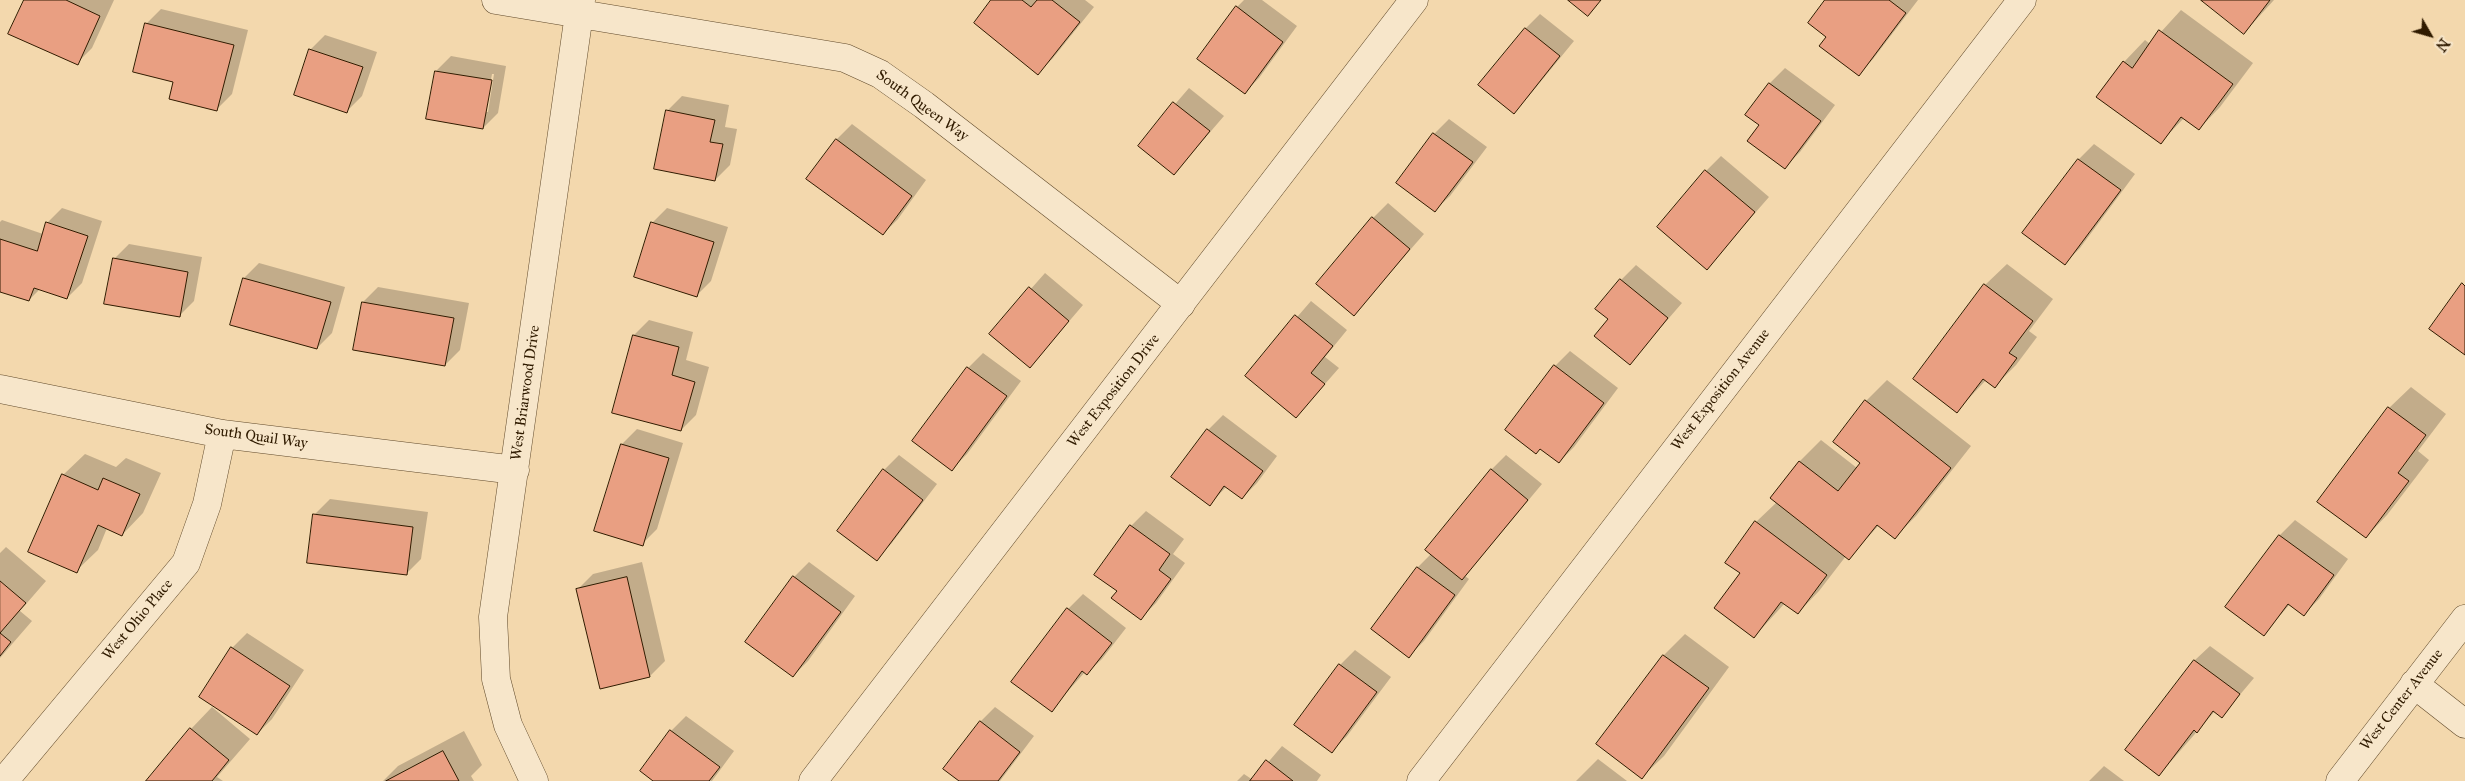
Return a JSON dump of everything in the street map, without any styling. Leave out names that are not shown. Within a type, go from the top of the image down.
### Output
[{"type":"street","name":"South Queen Way","points":[[496,0],[580,6],[844,58],[880,74],[932,111],[1181,304]]},
{"type":"street","name":"West Exposition Drive","points":[[813,781],[1414,0]]},
{"type":"street","name":"West Exposition Avenue","points":[[1421,781],[2022,0]]},
{"type":"street","name":"West Briarwood Drive","points":[[534,781],[508,725],[496,679],[493,617],[580,6]]},
{"type":"street","name":"South Quail Way","points":[[0,389],[222,434],[515,470]]},
{"type":"street","name":"West Ohio Place","points":[[4,781],[186,563],[206,504],[222,434]]},
{"type":"street","name":"West Center Avenue","points":[[2340,781],[2465,619]]},
{"type":"street","points":[[2414,684],[2465,724]]},
{"type":"building","points":[[24,0],[66,0],[100,16],[78,65],[8,34]]},
{"type":"building","points":[[991,0],[1022,0],[1031,7],[1037,0],[1052,0],[1080,22],[1038,75],[974,23]]},
{"type":"building","points":[[1568,0],[1601,0],[1588,16]]},
{"type":"building","points":[[1825,0],[1889,0],[1906,13],[1859,76],[1819,46],[1826,37],[1808,23]]},
{"type":"building","points":[[2201,0],[2270,0],[2244,34]]},
{"type":"building","points":[[1236,6],[1283,42],[1245,94],[1197,59]]},
{"type":"building","points":[[145,23],[234,45],[217,111],[169,99],[173,82],[133,72]]},
{"type":"building","points":[[1525,28],[1560,56],[1514,114],[1478,85]]},
{"type":"building","points":[[2159,30],[2233,84],[2199,130],[2181,117],[2161,144],[2096,97],[2123,61],[2132,68]]},
{"type":"building","points":[[309,49],[363,67],[347,113],[294,95]]},
{"type":"building","points":[[435,71],[492,80],[483,129],[426,119]]},
{"type":"building","points":[[1769,83],[1821,121],[1785,169],[1747,141],[1759,125],[1745,115]]},
{"type":"building","points":[[1173,102],[1210,131],[1174,175],[1138,146]]},
{"type":"building","points":[[666,110],[715,120],[710,142],[723,144],[715,181],[654,169]]},
{"type":"building","points":[[1433,133],[1473,162],[1435,212],[1396,183]]},
{"type":"building","points":[[836,139],[912,196],[883,235],[806,179]]},
{"type":"building","points":[[2078,159],[2121,190],[2065,265],[2022,233]]},
{"type":"building","points":[[1705,170],[1755,212],[1707,270],[1657,227]]},
{"type":"building","points":[[1372,217],[1410,249],[1354,316],[1316,284]]},
{"type":"building","points":[[46,222],[88,236],[67,299],[34,288],[29,301],[0,292],[0,239],[37,251]]},
{"type":"building","points":[[651,222],[714,242],[697,297],[634,277]]},
{"type":"building","points":[[113,258],[188,272],[180,317],[104,304]]},
{"type":"building","points":[[243,278],[331,302],[317,349],[230,325]]},
{"type":"building","points":[[1620,279],[1668,318],[1630,365],[1594,336],[1608,319],[1595,309]]},
{"type":"building","points":[[2462,283],[2465,286],[2465,355],[2429,329]]},
{"type":"building","points":[[1984,284],[2033,321],[2009,353],[2017,358],[1995,388],[1983,379],[1957,413],[1913,379]]},
{"type":"building","points":[[1029,287],[1069,321],[1030,368],[989,334]]},
{"type":"building","points":[[362,302],[454,318],[445,366],[353,350]]},
{"type":"building","points":[[1295,315],[1333,346],[1311,373],[1325,384],[1296,418],[1245,376]]},
{"type":"building","points":[[633,335],[679,347],[672,375],[695,382],[681,431],[612,413]]},
{"type":"building","points":[[1554,365],[1604,403],[1559,463],[1540,449],[1536,454],[1505,430]]},
{"type":"building","points":[[967,367],[1007,396],[952,471],[912,441]]},
{"type":"building","points":[[1865,400],[1951,468],[1895,539],[1877,525],[1849,560],[1770,498],[1799,461],[1838,491],[1860,463],[1833,442]]},
{"type":"building","points":[[2388,407],[2426,435],[2398,473],[2409,481],[2366,538],[2317,502]]},
{"type":"building","points":[[1207,429],[1263,471],[1242,499],[1224,486],[1210,506],[1171,477]]},
{"type":"building","points":[[621,444],[669,458],[643,546],[594,531]]},
{"type":"building","points":[[883,469],[923,500],[877,561],[837,531]]},
{"type":"building","points":[[1491,469],[1528,500],[1462,580],[1425,550]]},
{"type":"building","points":[[62,474],[98,490],[103,478],[140,494],[122,536],[98,525],[77,573],[28,552]]},
{"type":"building","points":[[313,514],[413,527],[407,575],[307,563]]},
{"type":"building","points":[[1755,521],[1827,575],[1798,614],[1781,602],[1754,638],[1714,608],[1740,573],[1725,563]]},
{"type":"building","points":[[1130,525],[1170,554],[1159,570],[1171,579],[1141,620],[1111,598],[1117,591],[1094,575]]},
{"type":"building","points":[[2279,535],[2334,575],[2304,616],[2288,604],[2264,636],[2225,607]]},
{"type":"building","points":[[1417,567],[1455,595],[1409,658],[1371,629]]},
{"type":"building","points":[[793,576],[841,612],[793,677],[745,642]]},
{"type":"building","points":[[627,577],[650,677],[600,689],[576,589]]},
{"type":"building","points":[[0,581],[26,603],[0,633]]},
{"type":"building","points":[[1067,608],[1112,643],[1087,675],[1082,671],[1052,712],[1011,682]]},
{"type":"building","points":[[0,633],[11,642],[0,656]]},
{"type":"building","points":[[231,647],[290,686],[257,735],[199,697]]},
{"type":"building","points":[[1663,655],[1709,688],[1642,779],[1596,744]]},
{"type":"building","points":[[2194,660],[2240,694],[2222,718],[2213,711],[2197,733],[2194,730],[2159,776],[2125,750]]},
{"type":"building","points":[[1339,664],[1377,692],[1332,753],[1294,725]]},
{"type":"building","points":[[980,721],[1020,752],[998,781],[959,781],[943,769]]},
{"type":"building","points":[[190,728],[229,760],[212,781],[146,781]]},
{"type":"building","points":[[670,730],[720,767],[709,781],[653,781],[640,771]]},
{"type":"building","points":[[443,751],[459,781],[386,781]]},
{"type":"building","points":[[1266,760],[1293,781],[1250,781]]}]
